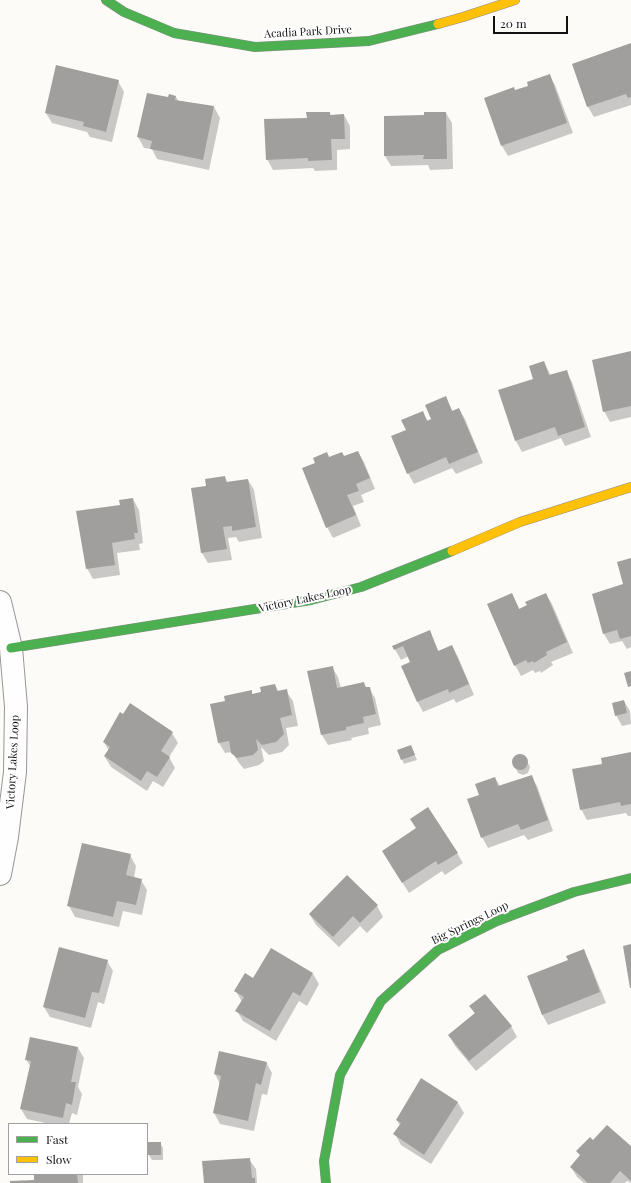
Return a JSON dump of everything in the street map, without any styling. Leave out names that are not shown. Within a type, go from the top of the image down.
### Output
[{"type":"street","name":"Acadia Park Drive","points":[[106,0],[124,12],[174,33],[255,47],[369,40],[463,17],[515,0]]},
{"type":"street","name":"Victory Lakes Loop","points":[[11,648],[311,600],[361,587],[418,565],[520,522],[631,487]]},
{"type":"street","name":"Victory Lakes Loop","points":[[0,602],[11,648],[16,707],[15,772],[8,837],[0,874]]},
{"type":"street","name":"Big Springs Loop","points":[[326,1183],[324,1161],[340,1075],[381,1002],[438,950],[497,921],[567,894],[631,878]]},
{"type":"building","points":[[631,43],[631,97],[628,98],[626,94],[587,107],[572,64]]},
{"type":"building","points":[[56,65],[119,80],[106,132],[83,126],[84,122],[45,113]]},
{"type":"building","points":[[550,74],[567,123],[501,146],[484,98],[514,87],[515,90],[528,86],[527,82]]},
{"type":"building","points":[[147,93],[168,97],[169,94],[176,96],[175,100],[214,106],[203,160],[150,149],[152,141],[137,137]]},
{"type":"building","points":[[306,112],[330,112],[330,115],[344,114],[345,139],[331,139],[332,160],[308,161],[308,158],[266,160],[264,119],[307,118]]},
{"type":"building","points":[[424,112],[446,112],[447,159],[423,159],[424,155],[384,156],[384,116],[424,115]]},
{"type":"building","points":[[631,351],[631,406],[603,412],[592,360]]},
{"type":"building","points":[[544,361],[549,375],[567,370],[585,427],[558,436],[555,427],[515,441],[498,390],[533,379],[529,366]]},
{"type":"building","points":[[446,396],[452,411],[459,408],[478,452],[449,464],[446,457],[407,474],[391,436],[406,430],[401,420],[423,411],[427,421],[431,419],[425,405]]},
{"type":"building","points":[[358,451],[370,478],[356,484],[359,491],[347,495],[356,515],[326,528],[302,468],[315,463],[313,458],[327,452],[329,457],[342,452],[344,456]]},
{"type":"building","points":[[225,476],[226,482],[248,479],[256,527],[232,531],[232,526],[223,527],[227,549],[201,553],[191,488],[206,486],[205,479]]},
{"type":"building","points":[[133,498],[138,533],[134,533],[135,539],[112,543],[115,565],[86,569],[76,511],[120,505],[119,500]]},
{"type":"building","points":[[631,558],[631,636],[620,639],[617,630],[603,634],[592,594],[623,584],[617,562]]},
{"type":"building","points":[[512,593],[519,609],[527,605],[525,602],[546,593],[567,642],[546,652],[547,655],[534,663],[533,661],[528,663],[526,660],[514,666],[487,604]]},
{"type":"building","points":[[430,630],[438,651],[452,645],[469,684],[449,693],[448,689],[417,702],[401,666],[410,662],[403,646],[394,650],[392,646]]},
{"type":"building","points":[[333,666],[337,688],[364,682],[365,687],[370,687],[376,714],[363,717],[364,723],[346,727],[346,730],[321,735],[307,671]]},
{"type":"building","points":[[631,671],[631,686],[628,687],[624,673]]},
{"type":"building","points":[[275,684],[277,691],[287,689],[292,715],[280,718],[284,734],[276,742],[262,745],[256,739],[258,750],[253,755],[237,758],[231,753],[229,741],[218,743],[210,704],[225,701],[224,696],[252,690],[252,694],[261,692],[260,687]]},
{"type":"building","points":[[624,700],[627,713],[615,716],[612,703]]},
{"type":"building","points":[[130,703],[173,732],[161,751],[170,757],[157,777],[147,771],[141,781],[104,756],[110,747],[103,742],[120,712],[123,714]]},
{"type":"building","points":[[411,745],[415,755],[401,760],[397,750]]},
{"type":"building","points":[[631,752],[631,804],[621,806],[620,802],[580,810],[572,769],[602,764],[601,758]]},
{"type":"building","points":[[520,754],[526,756],[528,762],[526,768],[520,770],[514,768],[512,762],[514,756]]},
{"type":"building","points":[[532,775],[548,820],[521,830],[518,824],[481,838],[467,799],[479,795],[475,784],[495,777],[498,786]]},
{"type":"building","points":[[428,807],[458,853],[438,865],[436,861],[402,883],[382,851],[416,828],[410,819]]},
{"type":"building","points":[[82,843],[131,854],[126,875],[142,879],[136,905],[117,901],[113,917],[67,906]]},
{"type":"building","points":[[347,875],[378,905],[360,923],[353,916],[333,937],[309,914]]},
{"type":"building","points":[[631,944],[631,988],[630,988],[623,946]]},
{"type":"building","points":[[59,947],[108,960],[99,993],[92,992],[85,1018],[43,1007]]},
{"type":"building","points":[[271,948],[313,973],[300,996],[293,992],[270,1031],[235,1011],[244,997],[234,991],[245,973],[253,978]]},
{"type":"building","points":[[584,949],[600,992],[542,1015],[527,976],[568,960],[566,956]]},
{"type":"building","points":[[485,994],[512,1026],[469,1061],[448,1035],[475,1013],[469,1006]]},
{"type":"building","points":[[30,1037],[78,1047],[71,1082],[76,1082],[72,1105],[66,1103],[63,1118],[20,1109],[31,1061],[25,1060]]},
{"type":"building","points":[[219,1051],[267,1062],[261,1085],[256,1083],[248,1121],[213,1113],[221,1076],[214,1074]]},
{"type":"building","points":[[421,1078],[458,1102],[424,1155],[393,1134],[401,1123],[396,1120]]},
{"type":"building","points":[[607,1125],[631,1146],[631,1181],[620,1171],[610,1183],[588,1183],[570,1167],[580,1155],[576,1151],[590,1137],[593,1140]]},
{"type":"building","points":[[148,1142],[161,1142],[161,1155],[148,1155]]},
{"type":"building","points":[[250,1158],[252,1178],[255,1178],[255,1183],[204,1183],[202,1161]]},
{"type":"building","points":[[34,1175],[77,1175],[78,1183],[10,1183],[10,1181],[34,1180]]},
{"type":"traffic: fast","points":[[106,0],[124,12],[174,33],[255,47],[369,41],[438,24]]},
{"type":"traffic: fast","points":[[11,648],[311,600],[361,587],[452,551]]},
{"type":"traffic: fast","points":[[326,1183],[324,1161],[340,1075],[381,1001],[438,950],[497,921],[574,892],[631,878]]},
{"type":"traffic: slow","points":[[438,24],[515,0]]},
{"type":"traffic: slow","points":[[452,551],[520,522],[631,487]]}]
